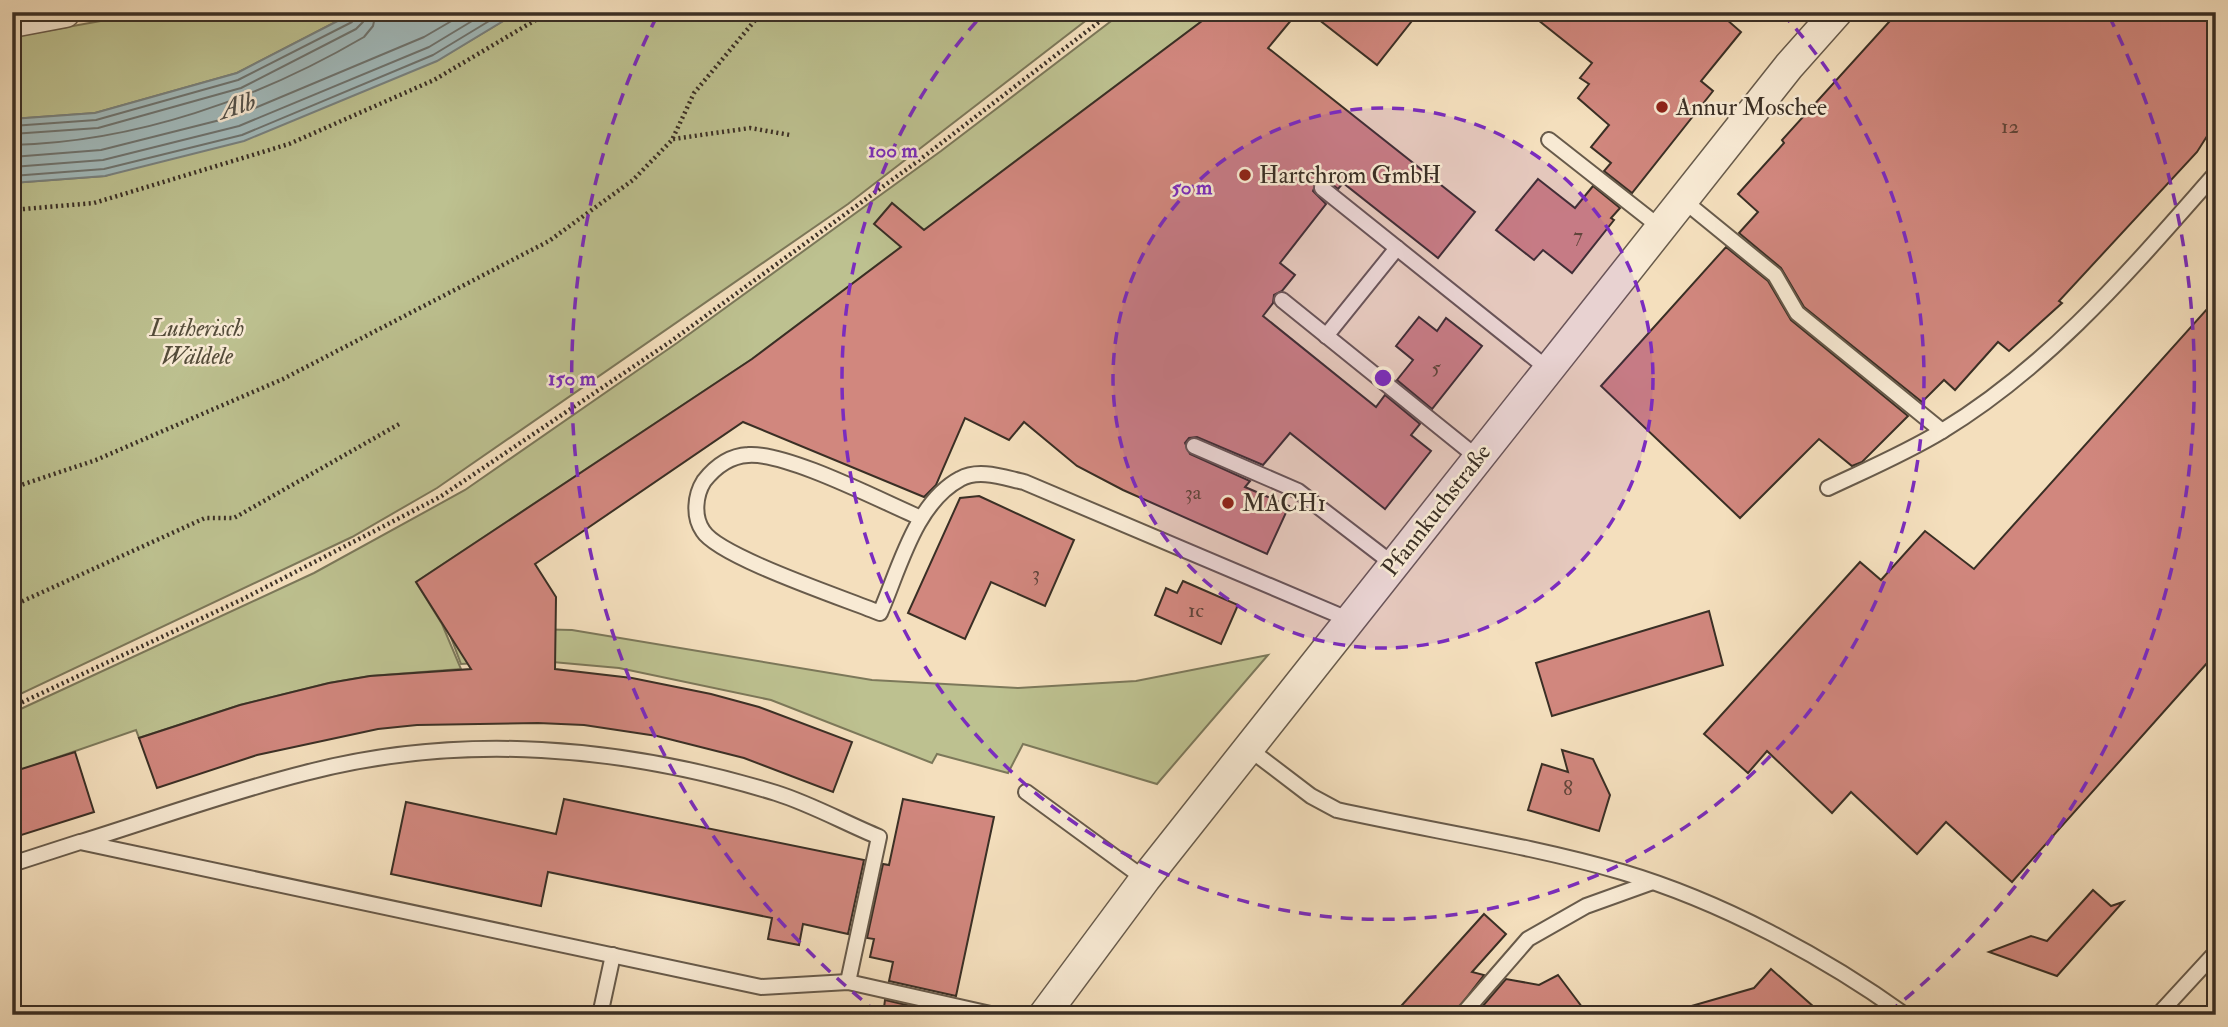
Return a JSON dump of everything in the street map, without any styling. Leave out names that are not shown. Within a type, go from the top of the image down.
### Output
[{"type":"street","points":[[12,22],[65,12]]},
{"type":"street","name":"Pfannkuchstraße","points":[[1044,1015],[1145,879],[1830,14]]},
{"type":"lane","points":[[1549,140],[1661,228]]},
{"type":"lane","points":[[1828,488],[1942,431],[2022,375],[2099,306],[2216,173]]},
{"type":"lane","points":[[1322,188],[1548,369]]},
{"type":"lane","points":[[1683,200],[1775,275],[1797,313],[1942,431]]},
{"type":"lane","points":[[1326,336],[1397,248]]},
{"type":"lane","points":[[1282,300],[1478,458]]},
{"type":"lane","points":[[1194,446],[1298,491],[1394,564]]},
{"type":"lane","points":[[921,519],[780,458],[747,455],[716,466],[699,488],[696,510],[703,532],[725,550],[880,614],[921,519],[943,493],[961,478],[990,474],[1024,482],[1350,620]]},
{"type":"lane","points":[[12,864],[306,772],[414,752],[542,748],[656,763],[778,794],[879,837],[848,982]]},
{"type":"lane","points":[[1248,748],[1311,796],[1337,810],[1624,873],[1750,923],[1822,961],[1905,1015]]},
{"type":"lane","points":[[1026,792],[1145,879]]},
{"type":"lane","points":[[80,842],[761,987],[848,982],[995,1015]]},
{"type":"lane","points":[[1462,1015],[1528,939],[1586,906],[1650,883]]},
{"type":"lane","points":[[2158,1015],[2216,951]]},
{"type":"lane","points":[[600,1015],[613,955]]},
{"type":"path","points":[[12,210],[94,203],[289,144],[434,80],[549,12]]},
{"type":"path","points":[[12,488],[96,460],[283,379],[549,241],[633,180],[672,140],[694,93],[762,12]]},
{"type":"path","points":[[12,707],[243,599],[354,544],[440,497],[670,342],[918,161],[1112,12]]},
{"type":"path","points":[[672,140],[750,128],[790,135]]},
{"type":"path","points":[[12,606],[205,519],[234,518],[401,424]]},
{"type":"green space","points":[[130,12],[355,12],[237,73],[95,113],[12,119],[12,37],[106,20]]},
{"type":"green space","name":"Lutherisch Wäldele","points":[[518,12],[1097,12],[848,204],[437,488],[352,537],[12,698],[12,183],[105,176],[436,61]]},
{"type":"green space","points":[[1123,12],[1214,12],[924,230],[893,204],[901,247],[752,359],[416,582],[442,624],[461,669],[370,676],[329,683],[240,705],[139,738],[136,730],[12,773],[12,713],[314,573],[465,490],[677,343],[941,151]]},
{"type":"green space","points":[[447,627],[572,630],[872,680],[1018,688],[1136,681],[1268,655],[1157,784],[1023,744],[1008,773],[937,754],[932,763],[771,700],[619,668],[530,660],[461,664]]},
{"type":"water","name":"Alb","points":[[355,12],[518,12],[437,61],[244,141],[105,176],[12,183],[12,119],[95,113],[237,73]]},
{"type":"building","points":[[1214,12],[1298,12],[1268,48],[1475,212],[1438,258],[1343,183],[1338,189],[1327,180],[1318,179],[1313,191],[1326,204],[1280,263],[1295,275],[1282,291],[1274,295],[1273,303],[1263,316],[1376,407],[1385,395],[1420,424],[1411,435],[1431,451],[1385,509],[1290,433],[1263,465],[1197,437],[1189,438],[1185,443],[1190,454],[1250,481],[1245,487],[1289,506],[1267,554],[1123,490],[1077,466],[1024,422],[1009,440],[965,418],[936,485],[924,497],[743,422],[535,564],[556,597],[555,669],[632,678],[711,694],[759,707],[852,742],[833,792],[744,758],[657,736],[584,725],[538,723],[417,725],[378,729],[257,755],[157,788],[139,738],[240,705],[329,683],[370,676],[471,669],[416,582],[752,359],[901,247],[874,224],[892,203],[924,230]]},
{"type":"building","points":[[1309,12],[1419,12],[1377,65]]},
{"type":"building","points":[[1528,12],[1718,12],[1741,32],[1701,81],[1713,91],[1632,193],[1604,171],[1611,163],[1591,147],[1609,125],[1578,98],[1589,84],[1580,78],[1592,63]]},
{"type":"building","points":[[1898,12],[2207,12],[2216,20],[2216,122],[2197,152],[2059,301],[2062,303],[2009,351],[1998,342],[1955,390],[1944,380],[1922,402],[1804,307],[1781,268],[1739,233],[1758,212],[1738,194],[1784,143],[1782,140]]},
{"type":"building","points":[[1538,179],[1575,208],[1593,186],[1620,208],[1611,218],[1614,220],[1572,273],[1543,250],[1534,260],[1496,230]]},
{"type":"building","points":[[1726,247],[1768,281],[1791,320],[1908,416],[1862,462],[1852,466],[1819,439],[1740,518],[1601,386]]},
{"type":"building","points":[[2216,299],[2216,653],[2012,882],[1946,822],[1917,854],[1851,792],[1832,813],[1767,751],[1748,773],[1704,734],[1860,562],[1881,580],[1925,531],[1974,569]]},
{"type":"building","points":[[1419,317],[1437,331],[1446,318],[1482,346],[1432,409],[1397,380],[1413,360],[1396,346]]},
{"type":"building","points":[[979,496],[1074,540],[1045,606],[991,582],[965,639],[908,613],[960,498]]},
{"type":"building","points":[[1183,581],[1238,605],[1221,644],[1155,615],[1166,588],[1177,593]]},
{"type":"building","points":[[1709,611],[1723,665],[1552,716],[1536,663]]},
{"type":"building","points":[[1562,750],[1593,759],[1610,795],[1599,831],[1528,810],[1542,764],[1568,772]]},
{"type":"building","points":[[75,752],[94,812],[12,838],[12,772]]},
{"type":"building","points":[[564,799],[864,860],[848,934],[803,924],[799,945],[768,939],[772,918],[548,872],[541,906],[391,874],[406,802],[556,834]]},
{"type":"building","points":[[903,799],[994,817],[956,996],[889,981],[893,962],[870,957],[874,939],[867,938],[883,864],[889,865]]},
{"type":"building","points":[[2093,890],[2111,906],[2123,902],[2057,976],[1989,952],[2031,936],[2047,941]]},
{"type":"building","points":[[1484,914],[1506,934],[1472,972],[1484,975],[1453,1015],[1393,1015]]},
{"type":"building","points":[[1771,969],[1823,1015],[1689,1015],[1688,1007],[1754,988]]},
{"type":"building","points":[[1558,975],[1588,1015],[1475,1015],[1506,979],[1539,985]]},
{"type":"building","points":[[885,1000],[950,1015],[883,1015]]},
{"type":"place","name":"Annur Moschee","points":[[1662,107]]},
{"type":"place","name":"Hartchrom GmbH","points":[[1245,175]]},
{"type":"place","name":"MACH1","points":[[1228,503]]}]
